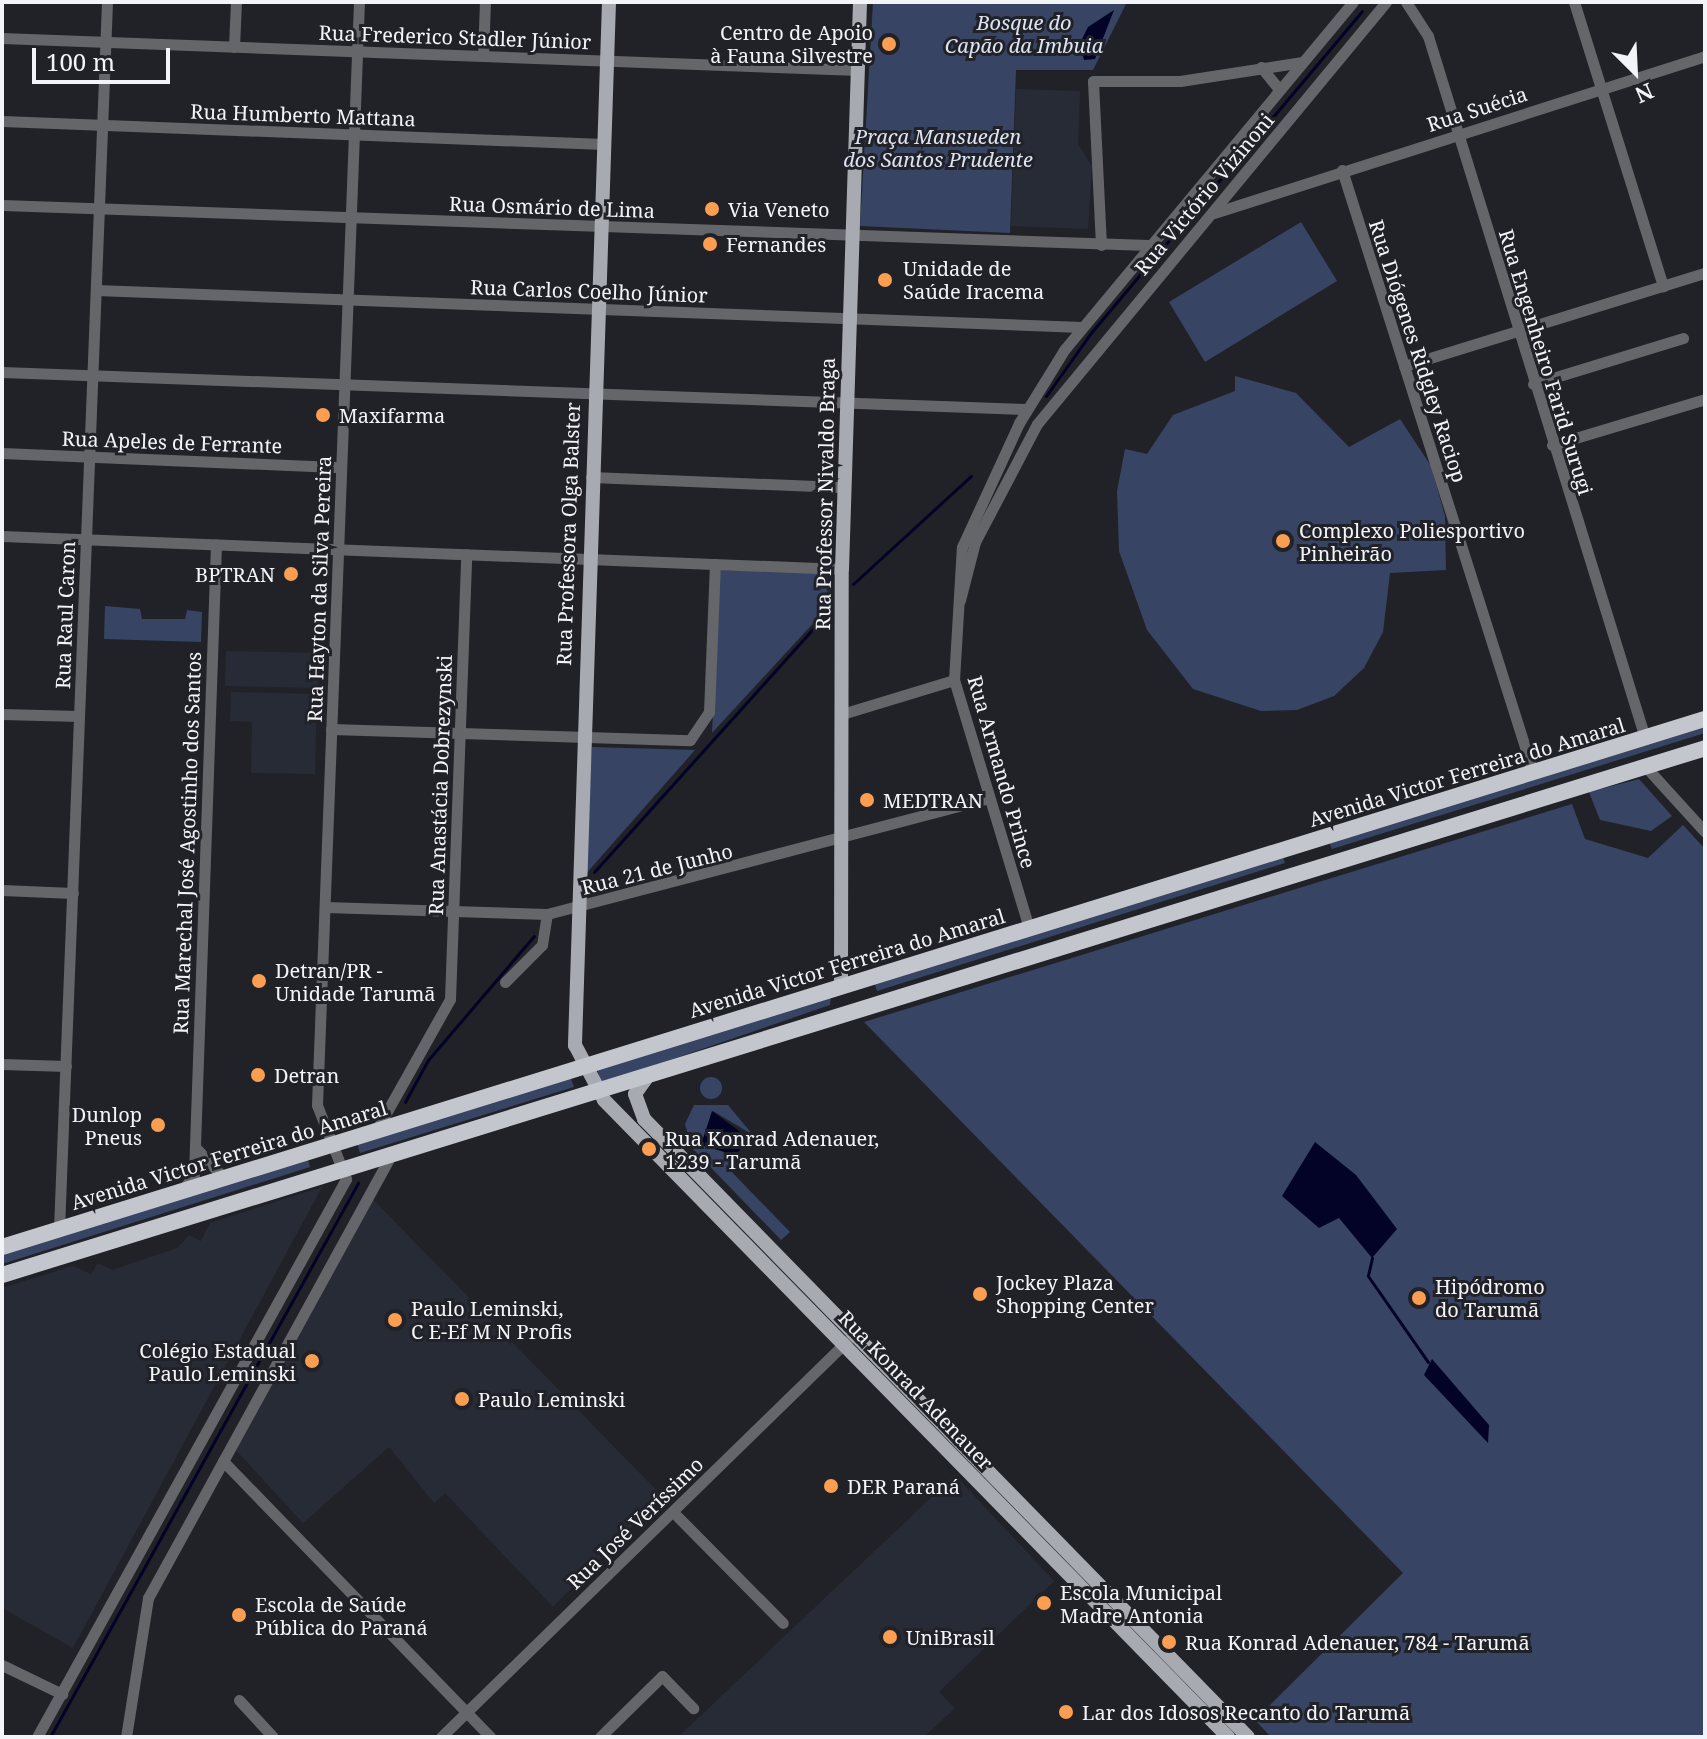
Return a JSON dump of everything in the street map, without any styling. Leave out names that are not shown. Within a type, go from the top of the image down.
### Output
[{"type":"highway","name":"Avenida Victor Ferreira do Amaral","points":[[2,1247],[1705,719]]},
{"type":"highway","points":[[2,1275],[1705,748]]},
{"type":"highway","points":[[1323,837],[1319,852],[1332,864]]},
{"type":"highway","points":[[1289,848],[1302,857],[1298,875]]},
{"type":"highway","points":[[817,1023],[834,1009],[841,986]]},
{"type":"main road","name":"Rua Professora Olga Balster","points":[[582,1066],[575,1045],[574,908],[609,2]]},
{"type":"main road","name":"Rua Professor Nivaldo Braga","points":[[841,986],[842,569],[860,2]]},
{"type":"main road","name":"Rua Konrad Adenauer","points":[[582,1066],[598,1092],[1248,1737]]},
{"type":"main road","name":"Rua Konrad Adenauer","points":[[648,1076],[636,1091],[641,1115],[849,1339],[1228,1737]]},
{"type":"street","name":"Rua Raul Caron","points":[[59,1229],[107,2]]},
{"type":"street","points":[[234,47],[236,2]]},
{"type":"street","name":"Rua Hayton da Silva Pereira","points":[[347,1169],[328,1145],[317,1105],[359,2]]},
{"type":"street","points":[[483,56],[485,2]]},
{"type":"street","name":"Rua Victório Vizinoni","points":[[1026,409],[1081,327],[1353,2]]},
{"type":"street","name":"Rua Victório Vizinoni","points":[[1049,409],[1386,2]]},
{"type":"street","name":"Rua Engenheiro Farid Surugi","points":[[1406,2],[1425,28],[1645,738]]},
{"type":"street","points":[[1574,2],[1663,286]]},
{"type":"street","name":"Rua Frederico Stadler Júnior","points":[[2,38],[858,70]]},
{"type":"street","name":"Rua Suécia","points":[[1212,214],[1705,56]]},
{"type":"street","points":[[1129,268],[1101,245],[1093,81],[1180,81],[1303,62]]},
{"type":"street","points":[[1261,67],[1279,89]]},
{"type":"street","name":"Rua Humberto Mattana","points":[[2,121],[604,144]]},
{"type":"street","name":"Rua Diógenes Ridgley Raciop","points":[[1342,170],[1533,772]]},
{"type":"street","points":[[1239,181],[1259,197]]},
{"type":"street","name":"Rua Osmário de Lima","points":[[2,205],[1148,245]]},
{"type":"street","points":[[1404,366],[1705,273]]},
{"type":"street","name":"Rua Carlos Coelho Júnior","points":[[96,290],[1081,327]]},
{"type":"street","points":[[1533,384],[1683,338]]},
{"type":"street","points":[[2,372],[1026,409]]},
{"type":"street","points":[[1552,445],[1705,399]]},
{"type":"street","name":"Rua Armando Prince","points":[[1026,409],[962,547],[954,680],[1029,928]]},
{"type":"street","name":"Rua Armando Prince","points":[[955,624],[975,542],[1049,409]]},
{"type":"street","name":"Rua Apeles de Ferrante","points":[[2,453],[341,467]]},
{"type":"street","points":[[591,477],[845,487]]},
{"type":"street","points":[[2,536],[842,569]]},
{"type":"street","name":"Rua Marechal José Agostinho dos Santos","points":[[183,1190],[194,1174],[216,544]]},
{"type":"street","name":"Rua Anastácia Dobrezynski","points":[[376,1131],[408,1065],[445,1016],[453,913],[466,554]]},
{"type":"street","points":[[331,729],[681,743],[709,712],[715,564]]},
{"type":"street","points":[[842,714],[954,680]]},
{"type":"street","points":[[2,714],[79,716]]},
{"type":"street","points":[[1645,766],[1705,832]]},
{"type":"street","name":"Rua 21 de Junho","points":[[325,907],[547,914],[841,842],[989,798]]},
{"type":"street","points":[[2,890],[73,893]]},
{"type":"street","points":[[505,982],[542,945],[547,914]]},
{"type":"street","points":[[2,1064],[66,1066]]},
{"type":"street","points":[[195,1143],[207,1167],[224,1178]]},
{"type":"street","points":[[130,1736],[148,1598],[391,1155]]},
{"type":"street","points":[[37,1737],[347,1169]]},
{"type":"street","name":"Rua José Veríssimo","points":[[441,1737],[849,1339]]},
{"type":"street","points":[[223,1461],[490,1737]]},
{"type":"street","points":[[673,1512],[783,1623]]},
{"type":"street","points":[[2,1665],[62,1694]]},
{"type":"street","points":[[600,1737],[662,1676],[693,1708]]},
{"type":"street","points":[[239,1700],[269,1736]]},
{"type":"shaded area","points":[[1114,10],[1095,59],[1084,60],[1080,43],[1088,27]]},
{"type":"shaded area","points":[[1016,89],[1080,91],[1078,144],[1092,166],[1088,229],[1011,226]]},
{"type":"shaded area","points":[[226,651],[319,653],[318,688],[225,686]]},
{"type":"shaded area","points":[[231,692],[317,694],[315,774],[251,773],[252,722],[230,721]]},
{"type":"shaded area","points":[[712,1111],[750,1139],[735,1155],[701,1145]]},
{"type":"shaded area","points":[[1315,1142],[1356,1175],[1397,1229],[1372,1258],[1339,1218],[1319,1228],[1282,1196]]},
{"type":"shaded area","points":[[322,1187],[73,1648],[2,1608],[2,1288],[73,1266],[91,1274],[98,1263],[112,1270],[177,1248],[189,1235],[201,1241],[210,1223]]},
{"type":"shaded area","name":"Paulo Leminski, C E-Ef M N Profis","points":[[369,1195],[662,1496],[553,1607],[445,1493],[434,1503],[389,1447],[303,1523],[232,1446]]},
{"type":"shaded area","points":[[1432,1359],[1489,1425],[1488,1443],[1424,1375]]},
{"type":"shaded area","name":"UniBrasil","points":[[955,1475],[1054,1581],[939,1692],[955,1708],[924,1737],[678,1737]]},
{"type":"green space","name":"Praça Mansueden dos Santos Prudente","points":[[873,2],[1127,2],[1093,70],[1016,70],[1010,233],[860,226]]},
{"type":"green space","points":[[1301,222],[1337,281],[1205,362],[1169,302]]},
{"type":"green space","name":"Complexo Poliesportivo Pinheirão","points":[[1235,376],[1296,393],[1349,447],[1400,419],[1431,466],[1445,516],[1446,570],[1390,573],[1383,632],[1364,668],[1334,696],[1297,710],[1261,711],[1193,689],[1147,630],[1119,551],[1117,491],[1125,449],[1147,454],[1173,415],[1235,391]]},
{"type":"green space","points":[[720,570],[830,573],[830,605],[712,733]]},
{"type":"green space","points":[[105,606],[140,609],[142,619],[185,619],[187,610],[202,612],[201,642],[104,639]]},
{"type":"green space","points":[[1705,725],[1705,733],[1332,849],[1329,842]]},
{"type":"green space","points":[[592,747],[695,750],[584,876]]},
{"type":"green space","points":[[1639,779],[1672,816],[1651,831],[1600,820],[1589,792]]},
{"type":"green space","name":"Hipódromo do Tarumã","points":[[1572,804],[1585,839],[1648,858],[1683,825],[1705,849],[1705,1737],[1271,1737],[1255,1720],[1403,1573],[864,1022]]},
{"type":"green space","points":[[1282,854],[1285,863],[877,991],[874,982]]},
{"type":"green space","points":[[831,995],[830,1005],[601,1082],[597,1069]]},
{"type":"green space","points":[[570,1076],[574,1087],[360,1153],[357,1143]]},
{"type":"green space","points":[[711,1077],[719,1080],[722,1088],[719,1096],[711,1099],[703,1096],[700,1088],[703,1080]]},
{"type":"green space","points":[[694,1105],[728,1105],[753,1135],[713,1111],[701,1145],[735,1155],[727,1167],[790,1232],[781,1240],[692,1148],[685,1124]]},
{"type":"green space","points":[[308,1159],[310,1167],[2,1264],[2,1253]]},
{"type":"waterway","points":[[1046,396],[1090,334],[1362,11]]},
{"type":"waterway","points":[[853,584],[971,476]]},
{"type":"waterway","points":[[594,872],[824,617]]},
{"type":"waterway","points":[[405,1102],[428,1060],[534,936]]},
{"type":"waterway","points":[[50,1737],[358,1183]]},
{"type":"waterway","points":[[1372,1258],[1368,1276],[1428,1362]]},
{"type":"place","name":"Centro de Apoio à Fauna Silvestre","points":[[889,44]]},
{"type":"place","name":"Via Veneto","points":[[712,209]]},
{"type":"place","name":"Fernandes","points":[[710,244]]},
{"type":"place","name":"Unidade de Saúde Iracema","points":[[885,280]]},
{"type":"place","name":"Maxifarma","points":[[323,415]]},
{"type":"place","name":"Complexo Poliesportivo Pinheirão","points":[[1283,541]]},
{"type":"place","name":"BPTRAN","points":[[291,574]]},
{"type":"place","name":"MEDTRAN","points":[[867,800]]},
{"type":"place","name":"Detran/PR - Unidade Tarumã","points":[[259,981]]},
{"type":"place","name":"Detran","points":[[258,1075]]},
{"type":"place","name":"Dunlop Pneus","points":[[158,1125]]},
{"type":"place","name":"Rua Konrad Adenauer, 1239 - Tarumã","points":[[649,1149]]},
{"type":"place","name":"Jockey Plaza Shopping Center","points":[[980,1294]]},
{"type":"place","name":"Hipódromo do Tarumã","points":[[1419,1298]]},
{"type":"place","name":"Paulo Leminski, C E-Ef M N Profis","points":[[395,1320]]},
{"type":"place","name":"Colégio Estadual Paulo Leminski","points":[[312,1361]]},
{"type":"place","name":"Paulo Leminski","points":[[462,1399]]},
{"type":"place","name":"DER Paraná","points":[[831,1486]]},
{"type":"place","name":"Escola Municipal Madre Antonia","points":[[1044,1603]]},
{"type":"place","name":"Escola de Saúde Pública do Paraná","points":[[239,1615]]},
{"type":"place","name":"UniBrasil","points":[[890,1637]]},
{"type":"place","name":"Rua Konrad Adenauer, 784 - Tarumã","points":[[1169,1642]]},
{"type":"place","name":"Lar dos Idosos Recanto do Tarumã","points":[[1066,1712]]},
{"type":"park label","name":"Bosque do Capão da Imbuia","points":[[1024,34]]}]
